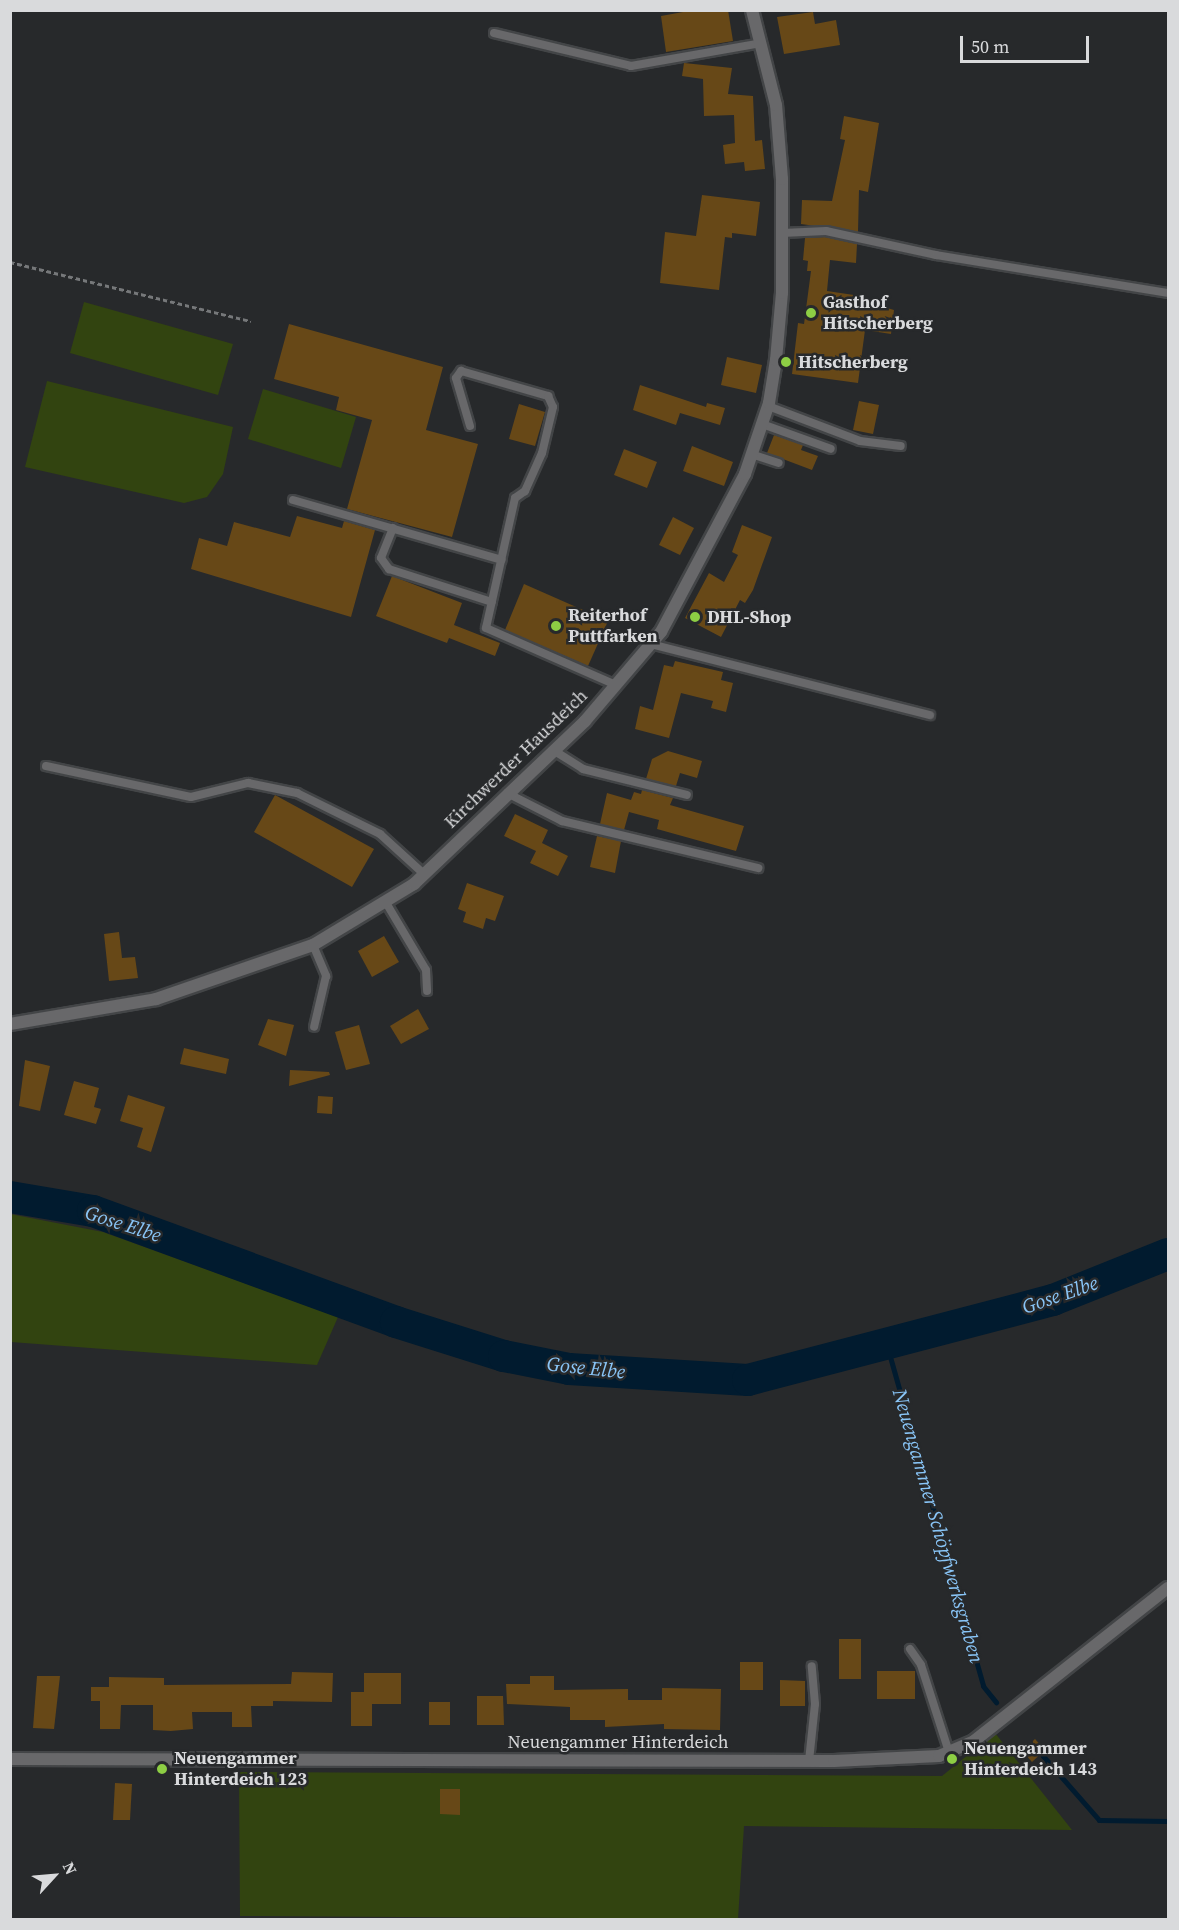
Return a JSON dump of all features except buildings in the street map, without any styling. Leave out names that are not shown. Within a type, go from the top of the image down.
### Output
[{"type":"street","name":"Kirchwerder Hausdeich","points":[[10,1024],[156,999],[314,945],[424,874],[553,750],[616,685],[661,632],[751,454],[768,406],[776,360],[782,233],[776,105],[752,10]]},
{"type":"street","name":"Neuengammer Hinterdeich","points":[[10,1760],[809,1761],[939,1756],[974,1741],[1168,1588]]},
{"type":"lane","points":[[494,33],[631,66],[760,43]]},
{"type":"lane","points":[[782,233],[835,232],[936,255],[1168,293]]},
{"type":"lane","points":[[470,426],[456,378],[461,371],[548,396],[553,407],[542,453],[525,491],[515,498],[486,628],[616,685]]},
{"type":"lane","points":[[768,406],[860,441],[901,446]]},
{"type":"lane","points":[[762,424],[831,449]]},
{"type":"lane","points":[[751,454],[779,464]]},
{"type":"lane","points":[[293,500],[502,560]]},
{"type":"lane","points":[[393,528],[381,558],[389,569],[492,602]]},
{"type":"lane","points":[[651,644],[930,715]]},
{"type":"lane","points":[[553,750],[583,769],[687,795]]},
{"type":"lane","points":[[46,766],[191,797],[248,783],[297,793],[380,834],[424,874]]},
{"type":"lane","points":[[507,793],[561,821],[758,868]]},
{"type":"lane","points":[[385,901],[426,970],[427,991]]},
{"type":"lane","points":[[314,945],[327,976],[314,1027]]},
{"type":"lane","points":[[910,1649],[921,1665],[949,1752]]},
{"type":"lane","points":[[809,1761],[815,1704],[812,1666]]},
{"type":"path","points":[[10,262],[251,321]]},
{"type":"green space","points":[[84,302],[233,344],[218,395],[70,353]]},
{"type":"green space","points":[[47,381],[233,427],[223,474],[207,497],[184,503],[25,467]]},
{"type":"green space","points":[[263,389],[356,417],[341,468],[248,439]]},
{"type":"green space","points":[[10,1214],[103,1232],[338,1317],[317,1365],[11,1342]]},
{"type":"green space","points":[[995,1733],[1072,1830],[744,1826],[738,1919],[240,1916],[239,1772],[942,1776]]},
{"type":"waterway","name":"Gose Elbe","points":[[10,1197],[93,1211],[396,1322],[504,1356],[569,1369],[748,1380],[1053,1300],[1168,1254]]},
{"type":"waterway","name":"Neuengammer Schöpfwerksgraben","points":[[887,1346],[983,1686],[996,1702]]},
{"type":"waterway","name":"Neuengammer Schöpfwerksgraben","points":[[1043,1756],[1099,1820],[1168,1821]]},
{"type":"place","name":"Gasthof Hitscherberg","points":[[811,313]]},
{"type":"place","name":"Hitscherberg","points":[[786,362]]},
{"type":"place","name":"DHL-Shop","points":[[695,617]]},
{"type":"place","name":"Reiterhof Puttfarken","points":[[556,626]]},
{"type":"place","name":"Neuengammer Hinterdeich 143","points":[[952,1759]]},
{"type":"place","name":"Neuengammer Hinterdeich 123","points":[[162,1769]]}]
